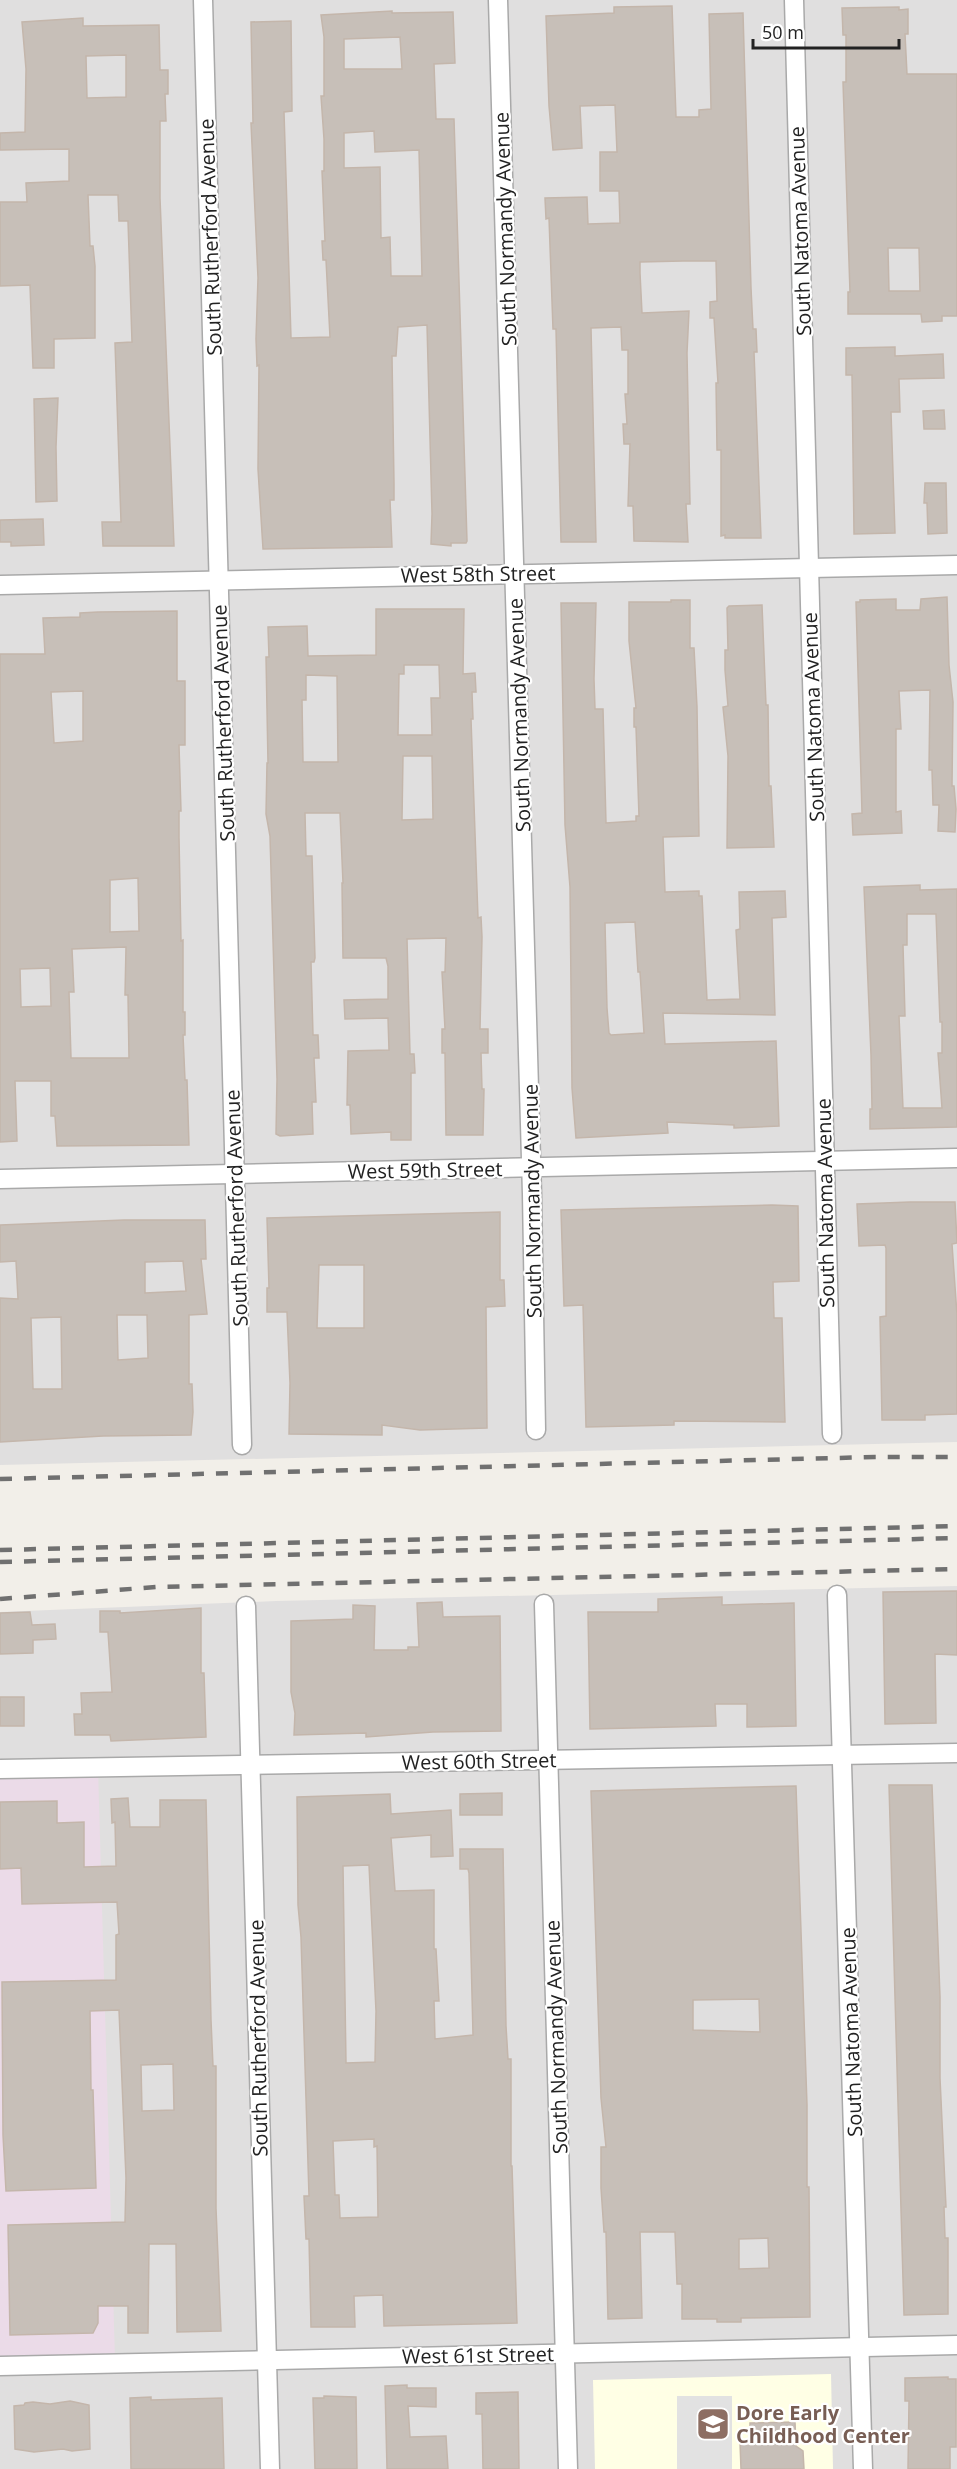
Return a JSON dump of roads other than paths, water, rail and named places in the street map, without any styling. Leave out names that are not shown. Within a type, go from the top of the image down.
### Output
[{"type":"street","name":"South Rutherford Avenue","points":[[203,0],[242,1445]]},
{"type":"street","name":"South Normandy Avenue","points":[[498,0],[532,1167],[536,1430]]},
{"type":"street","name":"South Natoma Avenue","points":[[794,0],[832,1434]]},
{"type":"street","name":"West 58th Street","points":[[0,585],[957,565]]},
{"type":"street","name":"West 59th Street","points":[[0,1179],[957,1158]]},
{"type":"street","name":"South Natoma Avenue","points":[[837,1595],[863,2469]]},
{"type":"street","name":"South Normandy Avenue","points":[[544,1604],[568,2469]]},
{"type":"street","name":"South Rutherford Avenue","points":[[246,1606],[270,2469]]},
{"type":"street","name":"West 60th Street","points":[[0,1769],[957,1753]]},
{"type":"street","name":"West 61st Street","points":[[0,2366],[957,2344]]},
{"type":"railway","points":[[0,1479],[875,1457],[957,1457]]},
{"type":"railway","points":[[0,1550],[957,1526]]},
{"type":"railway","points":[[0,1562],[957,1538]]},
{"type":"railway","points":[[0,1599],[156,1587],[957,1569]]},
{"type":"place","name":"Dore Early Childhood Center","points":[[713,2424]]}]
